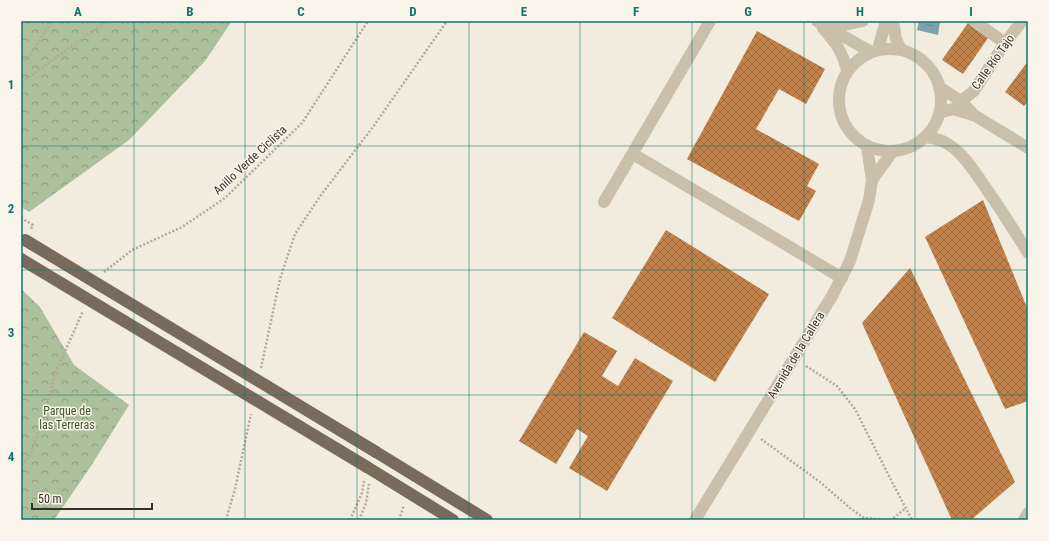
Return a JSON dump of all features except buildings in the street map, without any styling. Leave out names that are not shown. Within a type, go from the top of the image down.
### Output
[{"type":"main road","points":[[23,239],[487,520]]},
{"type":"main road","points":[[21,259],[369,473],[453,520]]},
{"type":"street","points":[[604,202],[710,21]]},
{"type":"street","points":[[818,21],[874,50],[901,50],[914,55],[926,64],[936,76],[942,112],[935,125],[926,137],[910,147],[893,152],[880,152],[867,147],[858,141],[846,126],[839,110],[838,95],[847,70],[859,59],[874,50],[886,21]]},
{"type":"street","points":[[818,21],[838,46],[847,70]]},
{"type":"street","points":[[830,28],[863,21]]},
{"type":"street","points":[[893,21],[896,39],[901,50]]},
{"type":"street","points":[[974,21],[1005,43]]},
{"type":"street","name":"Calle Río Tajo","points":[[961,101],[974,91],[1005,43],[1022,21]]},
{"type":"street","points":[[939,88],[961,101],[974,115]]},
{"type":"street","points":[[942,112],[953,109],[974,115],[1028,148]]},
{"type":"street","points":[[926,137],[935,138],[947,143],[957,151],[1008,220],[1028,253]]},
{"type":"street","name":"Avenida de la Callera","points":[[695,520],[842,278],[864,220],[872,180],[867,147]]},
{"type":"street","name":"Avenida de la Callera","points":[[872,180],[893,152]]},
{"type":"street","points":[[633,154],[842,278]]},
{"type":"street","points":[[1024,520],[1028,513]]},
{"type":"path","points":[[21,62],[29,57],[53,21]]},
{"type":"path","points":[[21,100],[22,81],[107,21]]},
{"type":"path","name":"Anillo Verde Ciclista","points":[[102,274],[132,250],[182,227],[225,198],[302,123],[368,21]]},
{"type":"path","points":[[260,372],[280,278],[295,234],[321,195],[373,127],[447,21]]},
{"type":"path","points":[[21,465],[29,458],[45,414],[54,376],[84,308]]},
{"type":"path","points":[[794,358],[837,386],[855,409],[912,520]]},
{"type":"path","points":[[226,520],[235,489],[252,411]]},
{"type":"path","points":[[761,440],[820,482],[864,518],[890,520],[906,508]]},
{"type":"path","points":[[350,520],[369,473]]},
{"type":"path","points":[[359,520],[366,503],[369,473]]},
{"type":"green space","points":[[21,21],[232,21],[205,61],[129,140],[29,212],[21,207]]},
{"type":"green space","name":"Parque de las Terreras","points":[[21,289],[40,307],[74,365],[129,405],[91,466],[54,520],[21,520]]},
{"type":"water","points":[[919,21],[940,22],[938,35],[917,30]]}]
